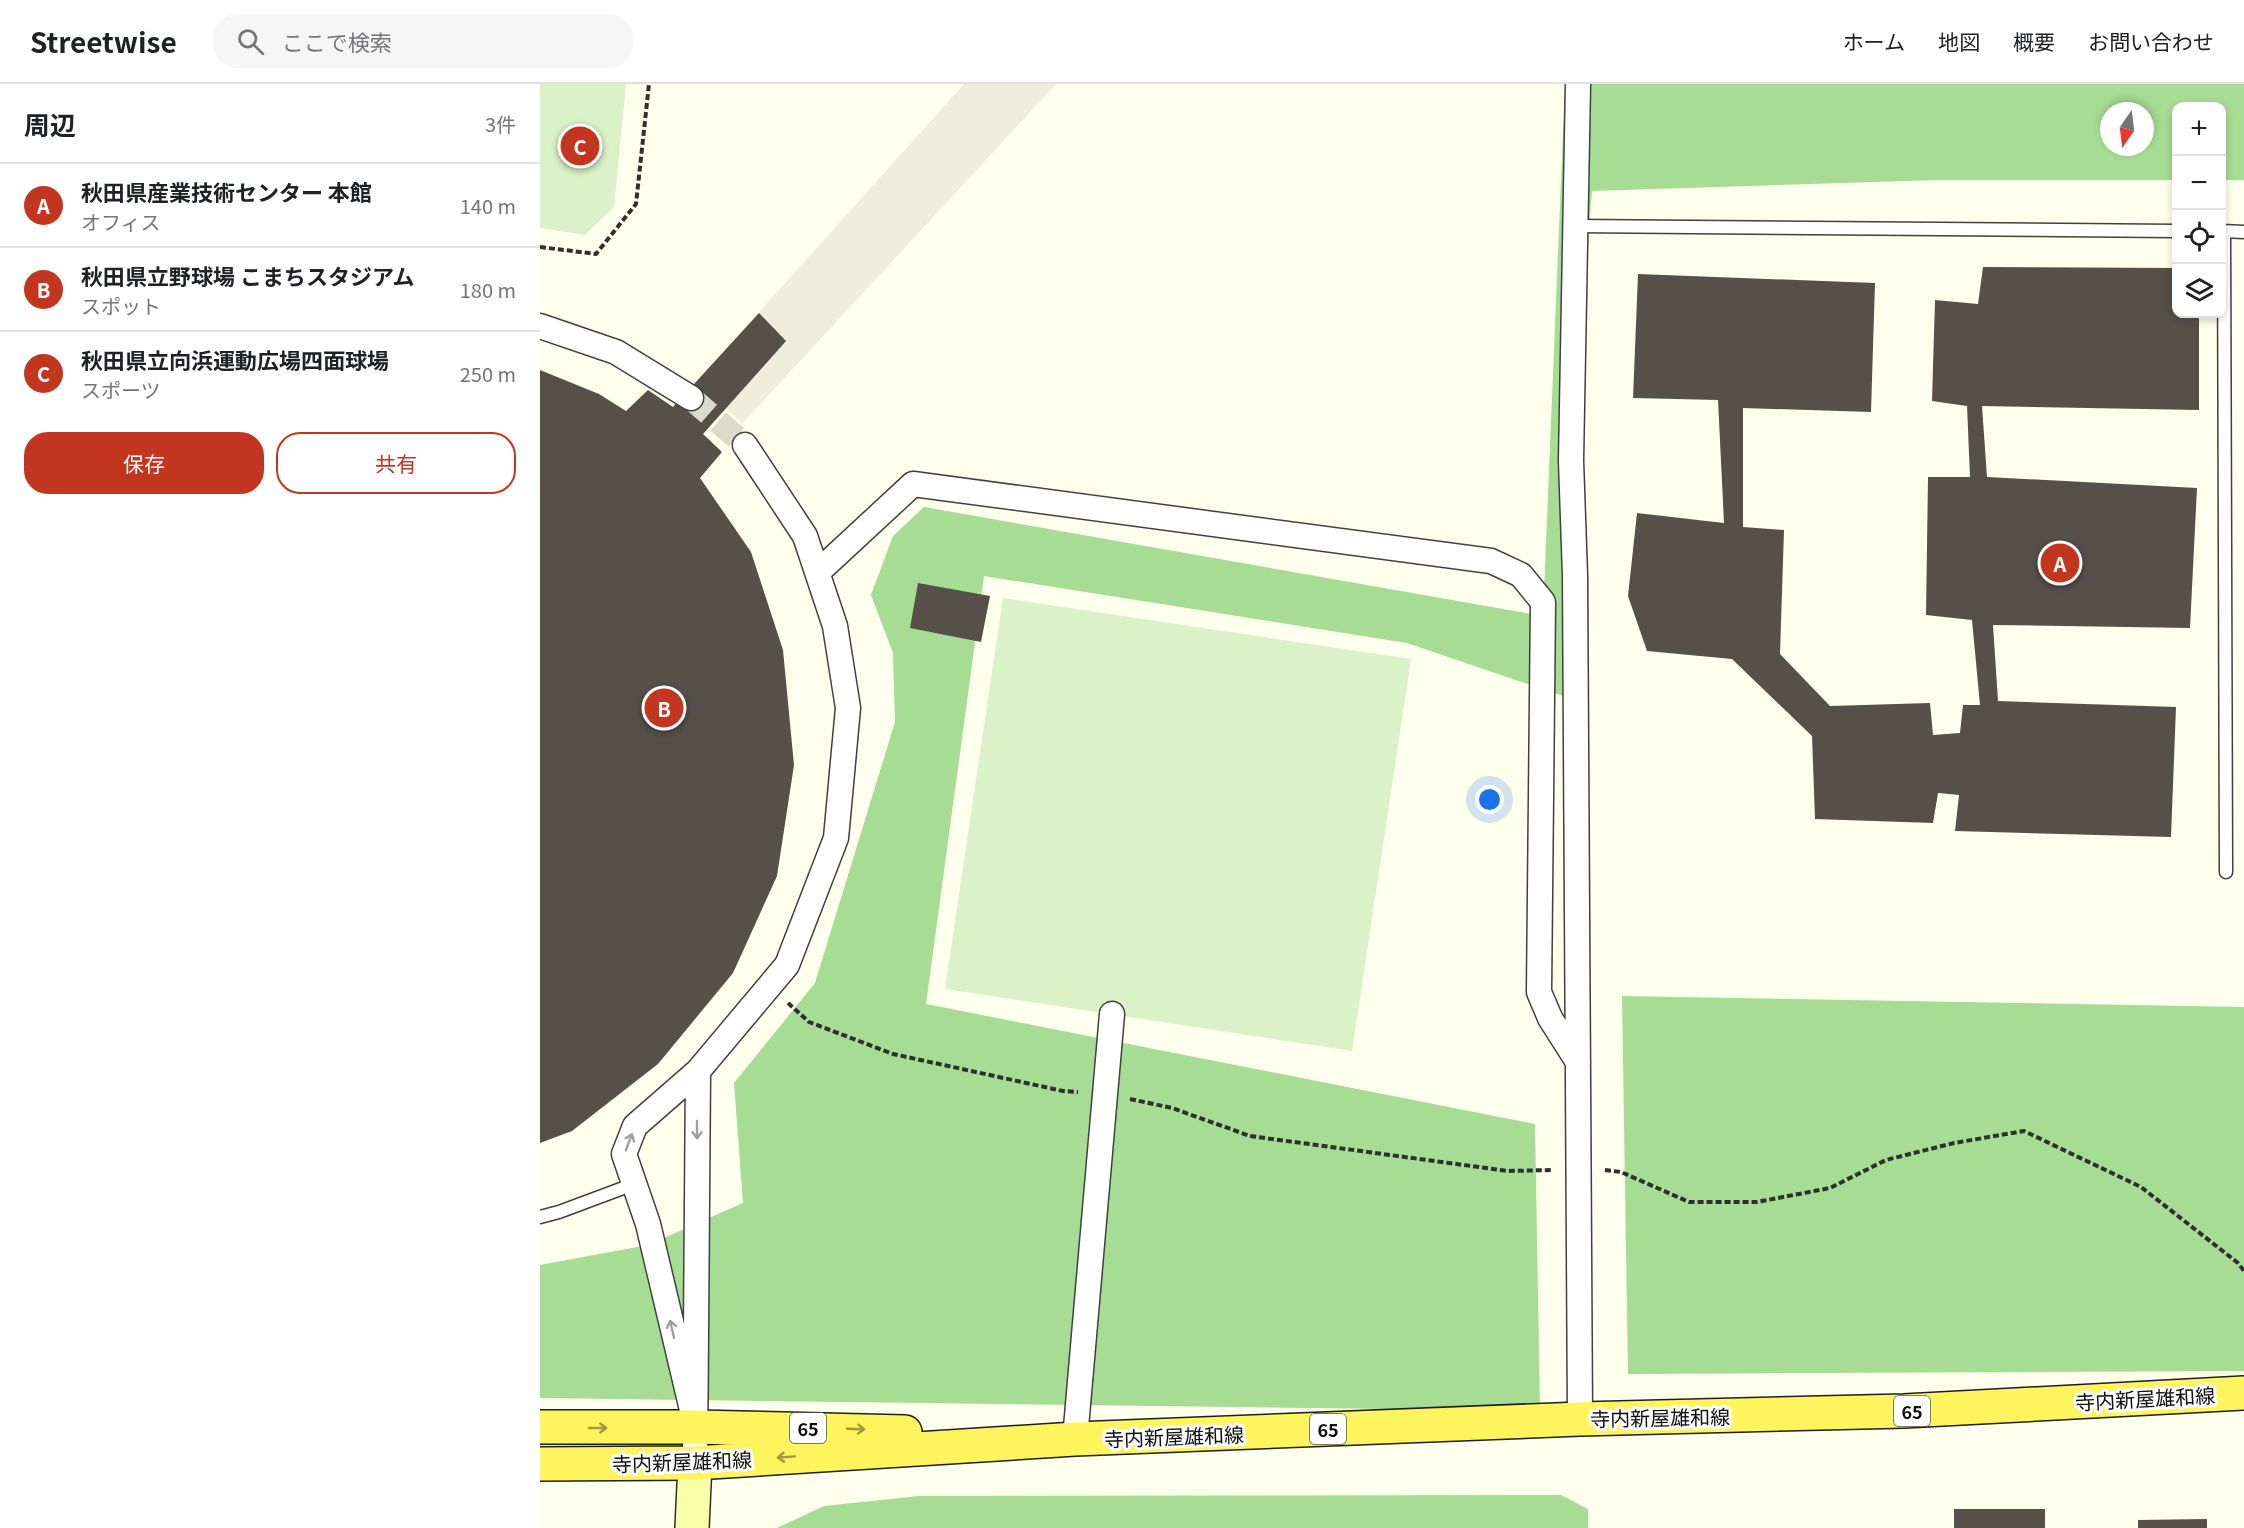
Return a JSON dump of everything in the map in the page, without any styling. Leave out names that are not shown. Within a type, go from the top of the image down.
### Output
[{"type":"main road","name":"寺内新屋雄和線","points":[[540,1464],[694,1463],[1075,1440],[1580,1419],[1904,1411],[2244,1393]]},
{"type":"main road","name":"寺内新屋雄和線","points":[[540,1428],[851,1429],[1075,1440]]},
{"type":"street","points":[[1578,84],[1571,460],[1575,575],[1580,1419]]},
{"type":"street","points":[[540,326],[616,352],[691,398]]},
{"type":"street","points":[[696,1427],[648,1224],[624,1154],[635,1126],[698,1071],[787,965],[836,838],[848,708],[835,626],[805,536],[745,446]]},
{"type":"street","points":[[818,572],[913,484],[1491,561],[1521,575],[1543,602],[1539,992],[1550,1018],[1578,1062]]},
{"type":"street","points":[[1075,1440],[1112,1014]]},
{"type":"street","points":[[692,1528],[696,1427],[698,1071]]},
{"type":"lane","points":[[1575,226],[2172,231]]},
{"type":"lane","points":[[2226,231],[2244,232]]},
{"type":"lane","points":[[2223,264],[2226,872]]},
{"type":"lane","points":[[540,1217],[634,1184]]},
{"type":"path","points":[[540,247],[596,254],[636,204],[649,84]]},
{"type":"path","points":[[770,986],[809,1022],[893,1054],[1063,1091],[1105,1094],[1172,1108],[1250,1136],[1508,1171],[1579,1168],[1621,1172],[1689,1202],[1757,1202],[1830,1188],[1886,1160],[1954,1143],[2024,1131],[2140,1187],[2238,1263],[2244,1271]]},
{"type":"green space","points":[[540,84],[626,84],[614,207],[585,235],[540,228]]},
{"type":"green space","points":[[1565,84],[2244,84],[2244,180],[2226,180],[2226,102],[2172,102],[2172,180],[1939,180],[1592,191],[1571,461],[1575,700],[1407,643],[984,576],[926,1004],[1535,1124],[1540,1411],[540,1398],[540,1265],[648,1245],[743,1203],[734,1083],[815,983],[895,722],[893,653],[871,595],[893,536],[924,507],[1543,616]]},
{"type":"green space","points":[[1003,598],[1411,659],[1352,1051],[945,989]]},
{"type":"green space","points":[[1622,996],[2244,1007],[2244,1371],[1628,1374]]},
{"type":"green space","points":[[1561,1495],[1588,1509],[1588,1528],[777,1528],[824,1506],[919,1496]]},
{"type":"shaded area","points":[[964,84],[1056,84],[742,424],[699,379]]},
{"type":"building","points":[[1983,267],[2172,268],[2172,318],[2199,318],[2199,410],[1982,406],[1987,477],[2197,488],[2190,628],[1993,625],[1998,701],[2176,707],[2171,837],[1955,831],[1959,795],[1938,793],[1933,823],[1815,819],[1812,736],[1732,659],[1647,651],[1628,596],[1637,513],[1724,523],[1718,400],[1633,398],[1638,274],[1875,283],[1871,412],[1743,408],[1743,527],[1784,530],[1780,654],[1830,706],[1930,703],[1933,735],[1960,733],[1963,705],[1980,705],[1972,620],[1926,615],[1928,477],[1970,477],[1967,406],[1932,401],[1935,300],[1978,304]]},
{"type":"building","points":[[759,313],[786,341],[703,434],[722,452],[700,478],[751,552],[783,650],[794,765],[777,876],[733,973],[658,1064],[572,1131],[540,1143],[540,370],[599,394],[626,411],[648,390],[673,407]]},
{"type":"building","points":[[918,583],[990,596],[981,642],[910,628]]},
{"type":"building","points":[[1954,1509],[2045,1509],[2045,1528],[1954,1528]]},
{"type":"building","points":[[2207,1519],[2207,1528],[2138,1528],[2138,1520]]},
{"type":"tunnel","points":[[691,398],[745,445]]},
{"type":"place","name":"秋田県立向浜運動広場四面球場","points":[[580,146]]},
{"type":"place","name":"秋田県産業技術センター 本館","points":[[2060,563]]},
{"type":"place","name":"秋田県立野球場 こまちスタジアム","points":[[664,708]]}]
